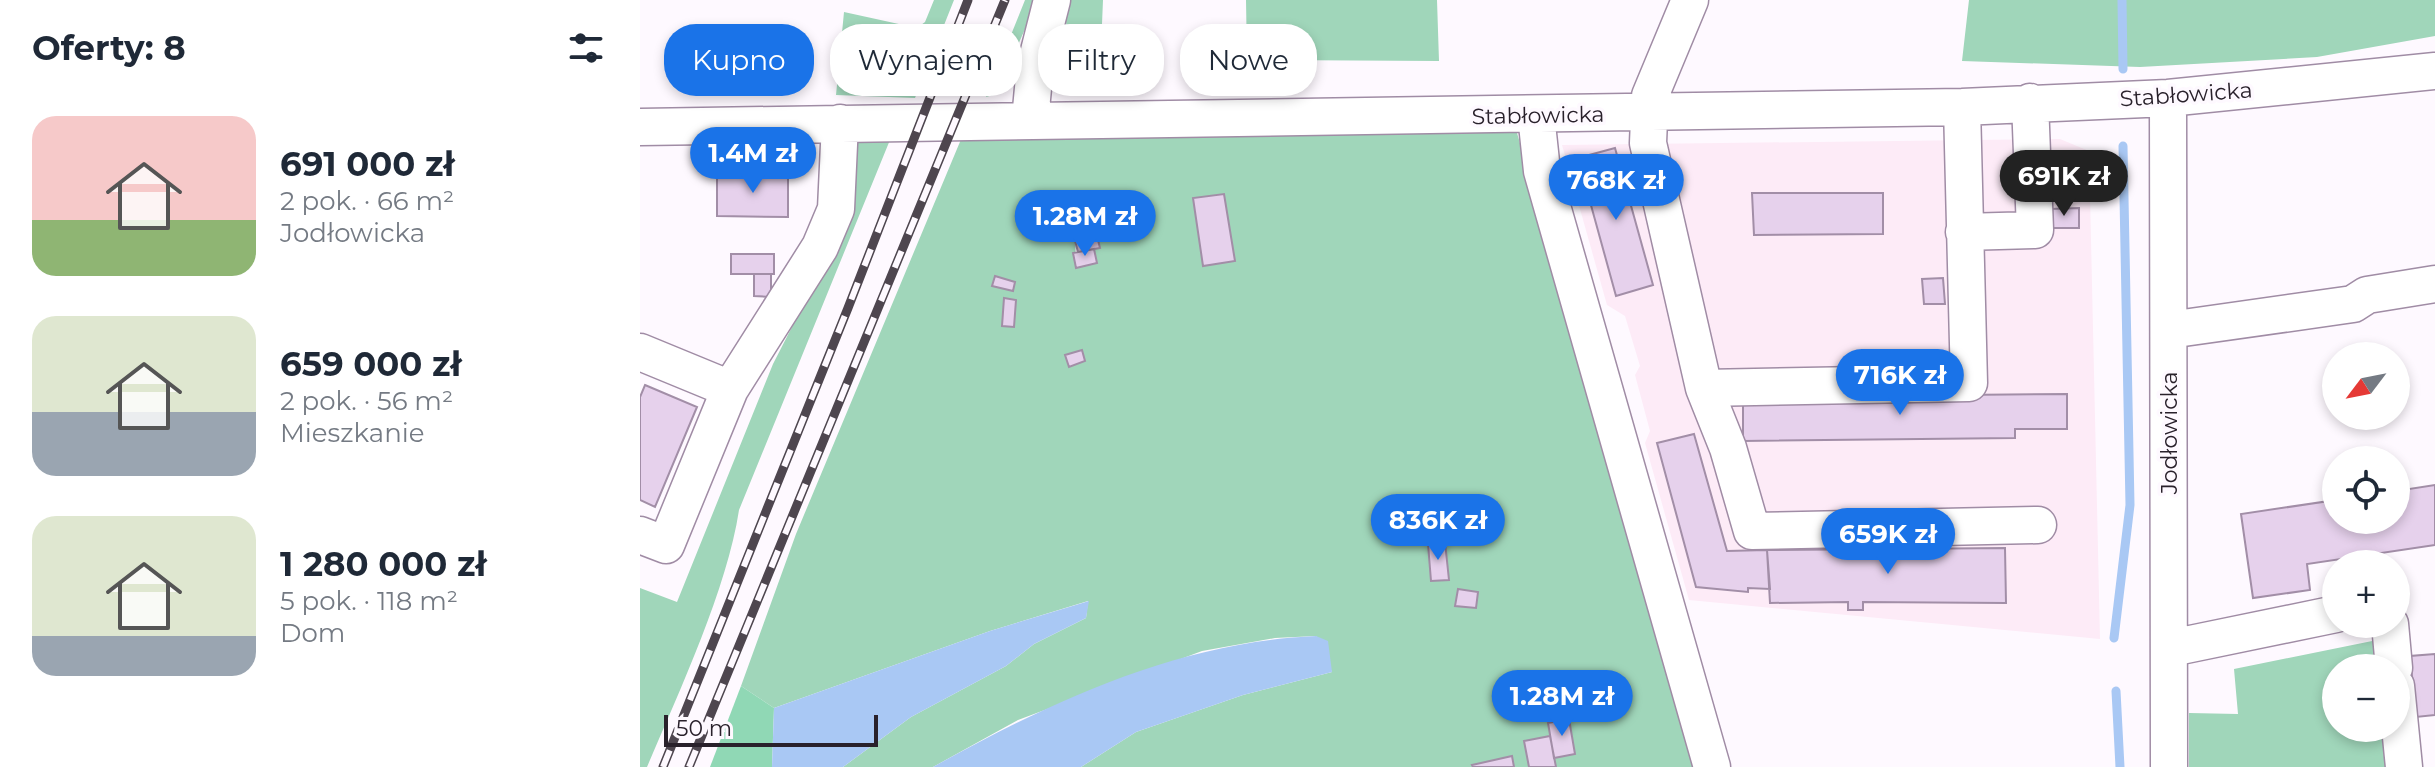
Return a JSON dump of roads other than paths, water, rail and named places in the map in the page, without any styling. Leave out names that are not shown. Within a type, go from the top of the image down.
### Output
[{"type":"street","points":[[1030,120],[1035,67],[1052,0]]},
{"type":"street","points":[[1690,0],[1650,96],[1648,143],[1704,388],[1728,448],[1752,531],[2038,525]]},
{"type":"street","name":"Stabłowicka","points":[[640,127],[1962,107],[2168,98],[2435,71]]},
{"type":"street","name":"Jodłowicka","points":[[2168,98],[2169,767]]},
{"type":"street","points":[[1964,232],[2035,230],[2030,102]]},
{"type":"street","points":[[1704,388],[1969,383],[1962,107]]},
{"type":"street","points":[[1536,115],[1542,171],[1712,767]]},
{"type":"street","points":[[640,535],[666,545],[730,389],[820,247],[836,209],[840,123]]},
{"type":"street","points":[[2169,330],[2353,304],[2367,295],[2435,284]]},
{"type":"street","points":[[640,352],[730,389]]},
{"type":"street","points":[[2171,648],[2322,617]]},
{"type":"street","points":[[2402,742],[2404,767]]},
{"type":"water","points":[[1089,601],[1086,618],[1034,644],[1006,666],[911,717],[843,767],[772,767],[774,708],[990,631]]},
{"type":"water","points":[[1316,636],[1328,641],[1332,672],[1243,695],[1136,732],[1081,767],[933,767],[1070,698],[1117,679],[1215,650]]},
{"type":"waterway","points":[[2122,0],[2123,69]]},
{"type":"waterway","points":[[2114,638],[2130,505],[2123,146]]},
{"type":"waterway","points":[[2116,691],[2120,767]]},
{"type":"railway","points":[[663,767],[968,0]]},
{"type":"railway","points":[[689,767],[1005,0]]}]
